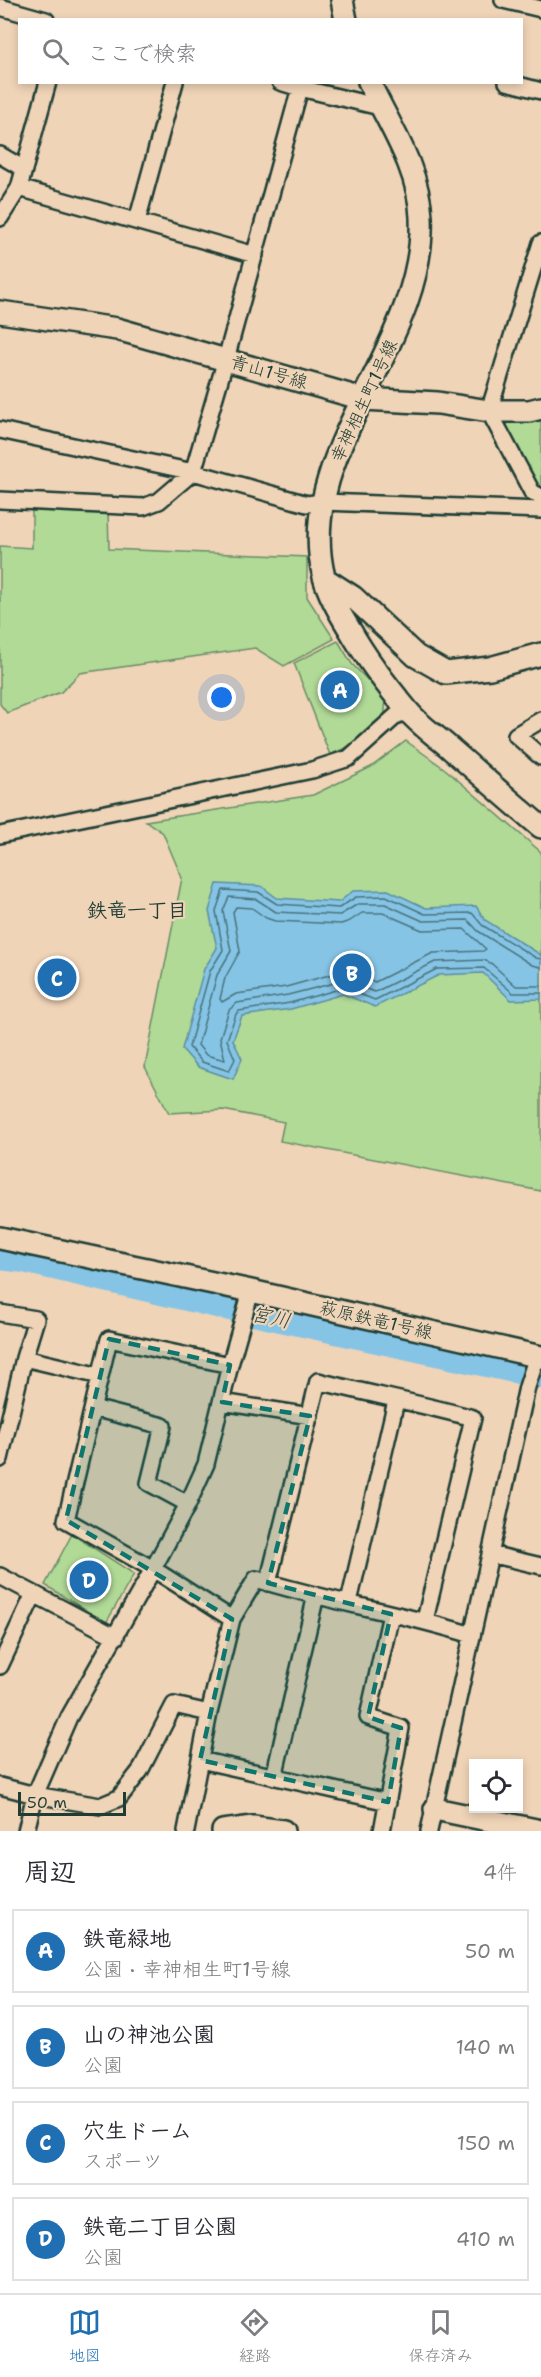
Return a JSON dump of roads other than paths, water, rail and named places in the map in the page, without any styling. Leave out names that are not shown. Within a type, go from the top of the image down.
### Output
[{"type":"street","points":[[342,0],[346,18]]},
{"type":"street","points":[[503,0],[541,9]]},
{"type":"street","points":[[0,7],[39,18]]},
{"type":"street","points":[[0,218],[20,188],[47,84]]},
{"type":"street","points":[[137,221],[174,84]]},
{"type":"street","points":[[287,84],[380,107]]},
{"type":"street","name":"幸神相生町1号線","points":[[370,84],[411,167],[421,215],[419,256],[411,294],[393,341],[338,451],[323,502],[319,540],[324,578],[341,616],[360,648],[409,712],[541,827]]},
{"type":"street","points":[[515,84],[541,91]]},
{"type":"street","points":[[0,500],[142,507],[159,501],[193,472],[300,88]]},
{"type":"street","points":[[0,155],[24,169]]},
{"type":"street","points":[[20,188],[255,255]]},
{"type":"street","points":[[540,252],[489,411],[532,492],[541,497]]},
{"type":"street","name":"青山1号線","points":[[0,312],[117,330],[363,399],[438,403],[489,411],[529,411],[541,408]]},
{"type":"street","points":[[0,430],[193,472],[307,504],[323,502],[541,510]]},
{"type":"street","points":[[324,578],[353,597],[416,656],[446,673],[490,668],[541,654]]},
{"type":"street","points":[[0,835],[321,767],[349,758],[397,716],[409,712]]},
{"type":"street","points":[[541,720],[516,735],[541,757]]},
{"type":"street","name":"萩原鉄竜1号線","points":[[0,1238],[537,1358]]},
{"type":"street","points":[[26,1831],[35,1795],[69,1717],[153,1569],[188,1504],[206,1464],[250,1295]]},
{"type":"street","points":[[0,1313],[36,1319],[24,1358],[7,1393],[0,1460]]},
{"type":"street","points":[[230,1365],[109,1339],[66,1520],[153,1569],[232,1618]]},
{"type":"street","points":[[24,1358],[100,1376]]},
{"type":"street","points":[[429,1831],[490,1554],[533,1386],[537,1358]]},
{"type":"street","points":[[268,1583],[318,1381],[473,1418],[425,1620]]},
{"type":"street","points":[[349,1602],[396,1401]]},
{"type":"street","points":[[222,1402],[310,1416]]},
{"type":"street","points":[[93,1408],[163,1426],[149,1483],[188,1504]]},
{"type":"street","points":[[490,1554],[541,1566]]},
{"type":"street","points":[[0,1576],[116,1637]]},
{"type":"street","points":[[186,1831],[209,1713],[232,1618],[256,1579],[391,1614],[425,1620],[472,1635]]},
{"type":"street","points":[[0,1666],[34,1594]]},
{"type":"street","points":[[274,1777],[316,1595]]},
{"type":"street","points":[[382,1831],[401,1728],[368,1717],[391,1614]]},
{"type":"street","points":[[0,1786],[35,1795],[100,1806],[119,1798],[140,1771],[174,1705],[209,1713]]},
{"type":"street","points":[[200,1760],[388,1802]]},
{"type":"street","points":[[435,1809],[541,1830]]},
{"type":"street","points":[[223,1831],[253,1827],[284,1831]]},
{"type":"water","points":[[217,884],[261,886],[277,898],[339,902],[353,891],[388,890],[426,908],[476,906],[485,920],[541,955],[541,999],[511,1000],[483,973],[439,975],[375,1007],[343,994],[291,1009],[242,1016],[233,1040],[242,1059],[233,1079],[198,1067],[182,1049],[204,969],[217,948],[209,911]]},
{"type":"waterway","name":"宮川","points":[[0,1257],[24,1260],[541,1376]]},
{"type":"place","name":"鉄竜緑地","points":[[340,690]]},
{"type":"place","name":"山の神池公園","points":[[352,973]]},
{"type":"place","name":"穴生ドーム","points":[[57,978]]},
{"type":"place","name":"鉄竜二丁目公園","points":[[89,1580]]},
{"type":"district","name":"鉄竜一丁目","points":[[137,910]]}]
